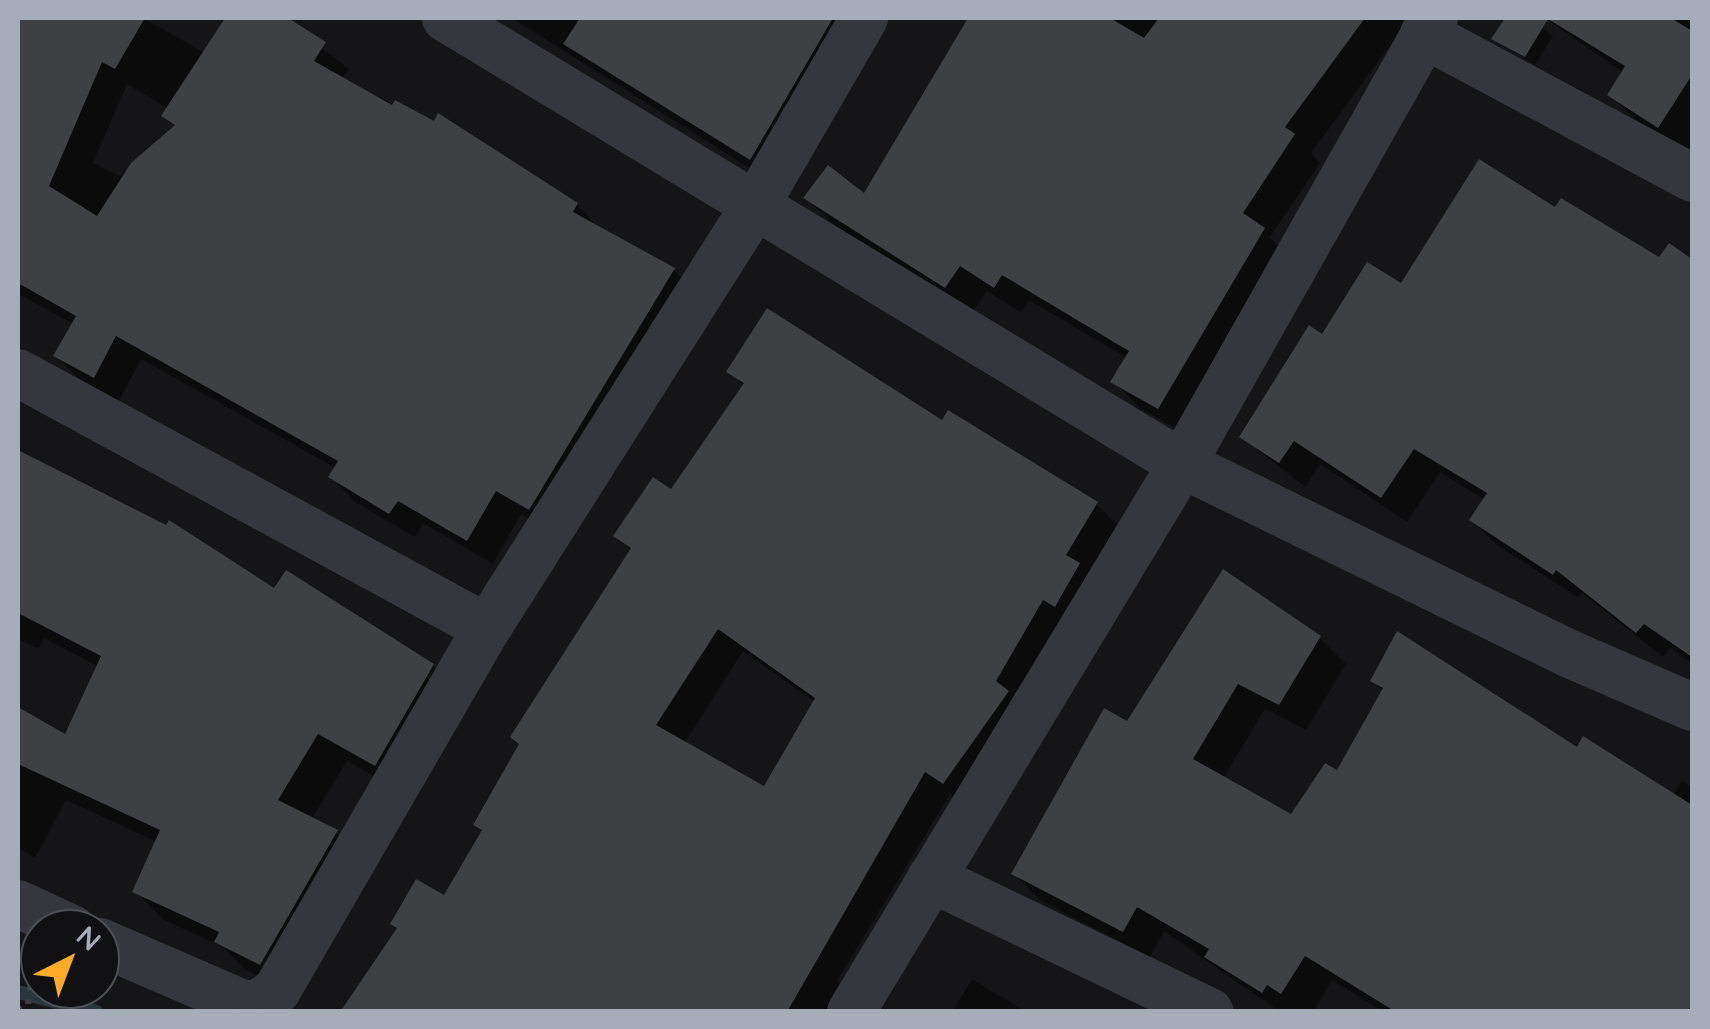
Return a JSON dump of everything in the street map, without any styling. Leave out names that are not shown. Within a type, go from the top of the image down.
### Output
[{"type":"street","points":[[446,18],[1182,464],[1570,654],[1692,707]]},
{"type":"street","points":[[120,951],[240,1003],[256,1006],[277,990],[487,628],[754,208],[864,18]]},
{"type":"street","points":[[851,1012],[1182,464],[1429,26],[1692,178]]},
{"type":"street","points":[[18,372],[487,628]]},
{"type":"street","points":[[931,878],[1209,1012]]},
{"type":"building","points":[[18,18],[145,18],[115,69],[102,62],[49,186],[97,216],[131,163],[175,125],[161,116],[225,18],[288,18],[326,42],[314,61],[392,105],[395,100],[434,121],[438,113],[578,203],[573,212],[675,268],[529,510],[496,491],[467,541],[398,501],[389,514],[328,477],[338,461],[116,336],[94,378],[53,356],[76,316],[18,283]]},
{"type":"building","points":[[580,18],[833,18],[750,160],[563,44]]},
{"type":"building","points":[[968,18],[1110,18],[1144,38],[1159,18],[1365,18],[1285,127],[1295,134],[1243,213],[1265,228],[1158,409],[1110,382],[1129,351],[1002,275],[994,288],[960,266],[945,288],[803,198],[828,165],[864,193]]},
{"type":"building","points":[[1505,18],[1671,18],[1692,31],[1692,75],[1658,128],[1607,95],[1625,66],[1548,19],[1525,57],[1491,39]]},
{"type":"building","points":[[1479,159],[1555,207],[1561,198],[1659,257],[1669,243],[1692,259],[1692,657],[1644,624],[1636,633],[1556,570],[1553,575],[1469,520],[1487,493],[1414,449],[1381,498],[1294,441],[1279,463],[1239,437],[1309,325],[1322,334],[1367,262],[1401,283]]},
{"type":"building","points":[[767,308],[942,420],[948,410],[1098,502],[1066,555],[1080,563],[1055,607],[1043,600],[996,681],[1009,691],[943,784],[925,772],[787,1012],[340,1012],[397,928],[390,924],[416,879],[444,895],[482,830],[473,825],[519,744],[510,737],[631,548],[613,536],[653,477],[671,489],[744,383],[726,372]],"holes":[[[718,629],[815,698],[764,786],[656,725]]]},
{"type":"building","points":[[18,450],[166,525],[169,520],[274,588],[286,570],[434,664],[375,766],[318,734],[278,800],[338,830],[260,965],[214,942],[219,932],[132,892],[160,830],[18,764],[18,707],[65,734],[101,656],[18,613]]},
{"type":"building","points":[[1223,569],[1321,636],[1279,705],[1238,684],[1193,759],[1291,814],[1325,763],[1337,770],[1383,688],[1370,681],[1397,631],[1577,747],[1583,736],[1692,805],[1692,1012],[1396,1012],[1305,956],[1281,994],[1267,985],[1262,993],[1204,957],[1209,949],[1137,907],[1123,932],[1011,874],[1104,708],[1127,721]]},
{"type":"waterway","points":[[18,992],[96,1012]]}]
